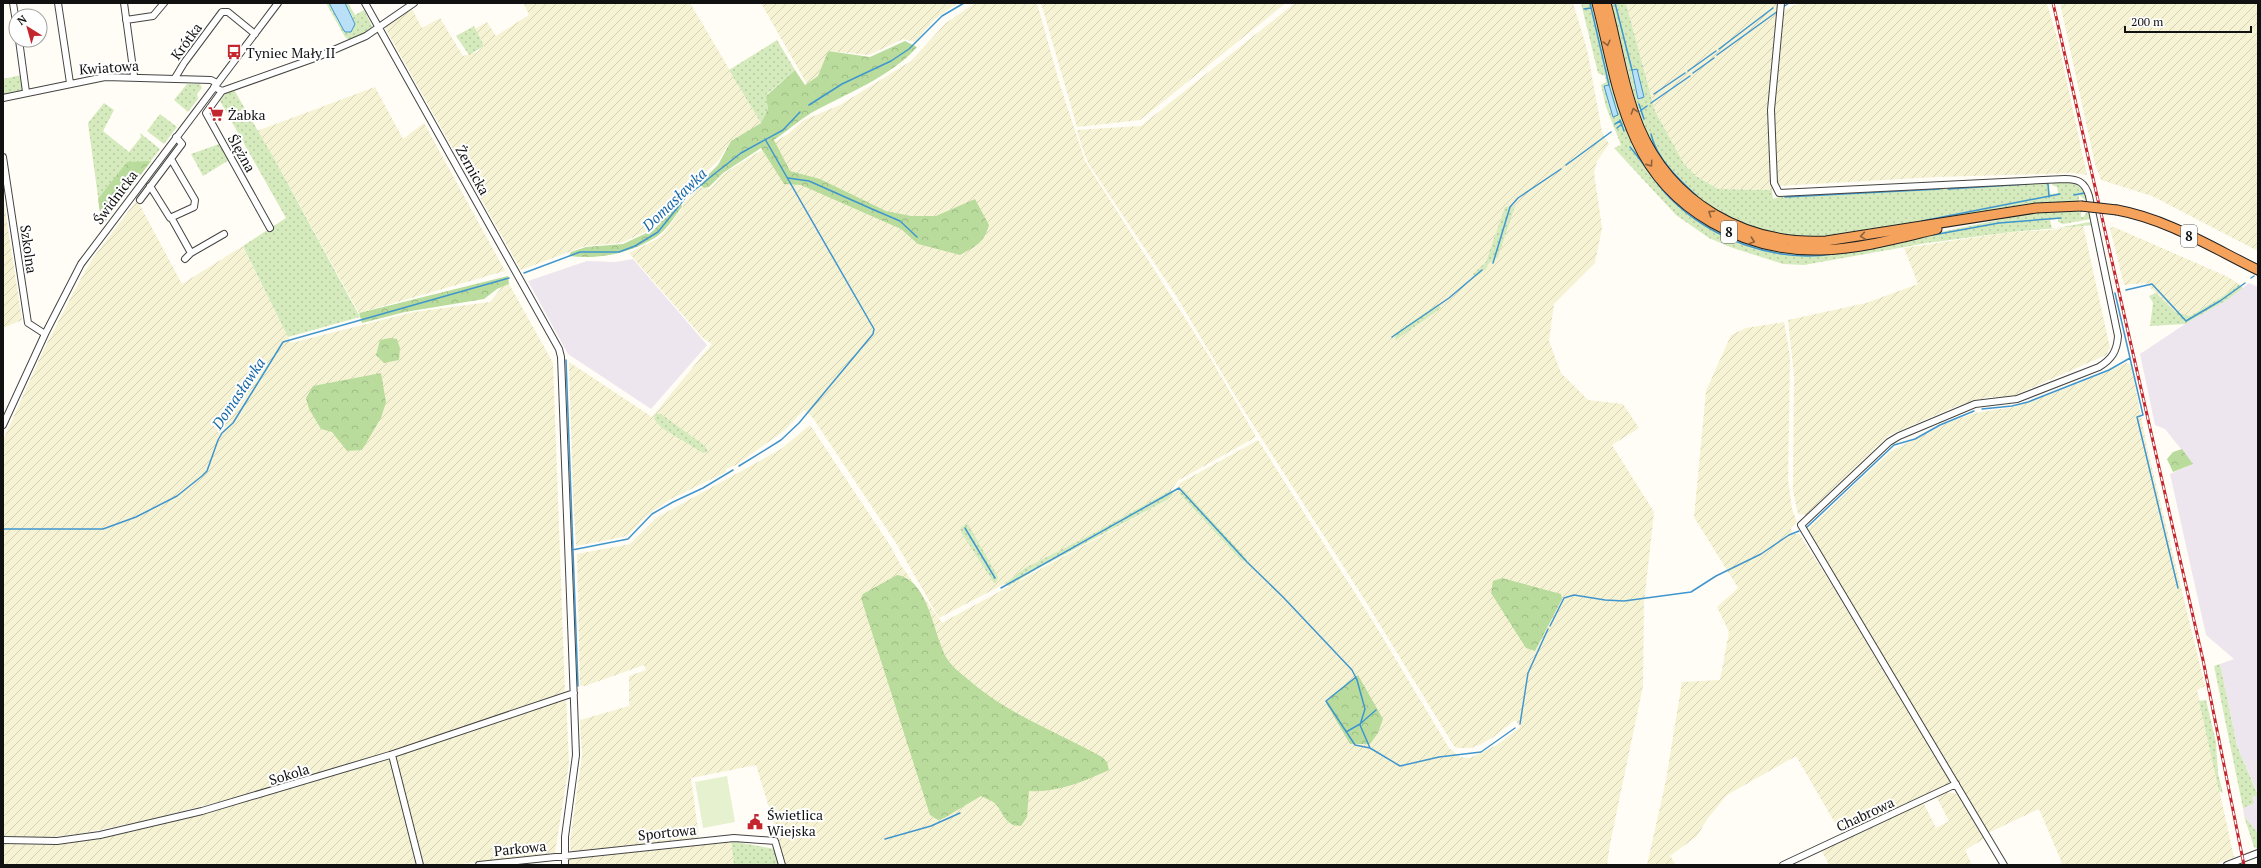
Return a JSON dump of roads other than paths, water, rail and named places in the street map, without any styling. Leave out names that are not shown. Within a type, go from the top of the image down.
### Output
[{"type":"highway","name":"8","points":[[1600,4],[1622,101],[1631,129],[1643,154],[1677,196],[1699,214],[1723,229],[1764,245],[1799,250],[1822,250],[1873,243],[1997,215],[2047,207],[2080,206],[2116,210],[2142,216],[2174,229],[2258,270]]},
{"type":"street","points":[[58,3],[70,83]]},
{"type":"street","points":[[124,3],[134,76]]},
{"type":"street","points":[[126,20],[153,16],[164,3]]},
{"type":"street","name":"Świdnicka","points":[[3,425],[45,334],[81,264],[278,3]]},
{"type":"street","name":"Żernicka","points":[[365,3],[559,349],[563,379],[574,693]]},
{"type":"street","points":[[222,91],[315,58],[366,36],[414,3]]},
{"type":"street","points":[[1781,3],[1772,110],[1774,183],[1779,193],[2074,179],[2080,181],[2087,188],[2095,220],[2118,336],[2115,352],[2111,359],[2099,367],[2017,399],[1975,404],[1899,436],[1889,442],[1801,525],[2004,865]]},
{"type":"street","name":"Krótka","points":[[175,78],[184,63],[222,12],[229,13],[255,34]]},
{"type":"street","points":[[19,48],[26,92]]},
{"type":"street","name":"Kwiatowa","points":[[3,98],[26,92],[105,77],[134,76],[211,80],[222,91]]},
{"type":"street","name":"Ślężna","points":[[222,91],[206,113],[270,228]]},
{"type":"street","points":[[140,200],[182,144],[176,137]]},
{"type":"street","name":"Szkolna","points":[[3,157],[28,324],[45,334]]},
{"type":"street","points":[[171,159],[196,202],[194,207],[172,219]]},
{"type":"street","points":[[150,186],[166,215],[172,219],[191,253]]},
{"type":"street","points":[[185,258],[224,234]]},
{"type":"street","points":[[565,865],[563,856],[576,755],[574,693]]},
{"type":"street","name":"Sokola","points":[[3,840],[57,841],[107,834],[257,796],[392,755],[574,693]]},
{"type":"street","points":[[392,755],[420,865]]},
{"type":"street","name":"Chabrowa","points":[[1783,865],[1956,784]]},
{"type":"street","name":"Sportowa","points":[[563,856],[723,838],[774,841],[782,865]]},
{"type":"street","points":[[2227,865],[2256,854]]},
{"type":"street","name":"Parkowa","points":[[479,865],[563,856]]},
{"type":"water","points":[[329,3],[345,3],[355,24],[351,32],[345,32]]},
{"type":"water","points":[[1637,69],[1644,97],[1638,99],[1632,70]]},
{"type":"water","points":[[1609,85],[1618,115],[1613,117],[1604,86]]},
{"type":"waterway","name":"Domasławka","points":[[809,105],[842,84],[891,61],[909,49],[942,16],[964,3]]},
{"type":"waterway","points":[[1590,3],[1609,85]]},
{"type":"waterway","points":[[1615,3],[1632,70]]},
{"type":"waterway","points":[[1783,7],[1789,3]]},
{"type":"waterway","points":[[1584,9],[1591,8]]},
{"type":"waterway","points":[[1719,49],[1773,8]]},
{"type":"waterway","points":[[1717,55],[1778,11]]},
{"type":"waterway","points":[[1688,71],[1716,51]]},
{"type":"waterway","points":[[1693,73],[1714,58]]},
{"type":"waterway","points":[[1654,94],[1685,73]]},
{"type":"waterway","points":[[1651,103],[1690,76]]},
{"type":"waterway","points":[[1639,104],[1644,119]]},
{"type":"waterway","points":[[1640,111],[1647,106]]},
{"type":"waterway","name":"Domasławka","points":[[524,273],[580,252],[619,252],[635,246],[658,232],[686,197],[713,175],[741,153],[783,130],[800,112]]},
{"type":"waterway","points":[[1620,120],[1624,131]]},
{"type":"waterway","points":[[1615,124],[1620,121]]},
{"type":"waterway","points":[[1617,128],[1622,124]]},
{"type":"waterway","points":[[1566,165],[1611,132]]},
{"type":"waterway","points":[[1651,134],[1663,160],[1676,176],[1697,196]]},
{"type":"waterway","points":[[739,466],[781,440],[799,423],[873,334],[874,329],[765,139]]},
{"type":"waterway","points":[[1630,147],[1659,186],[1670,198],[1686,213],[1724,236],[1745,245],[1788,255],[1811,256],[1833,254]]},
{"type":"waterway","points":[[1493,263],[1510,207],[1518,198],[1561,169]]},
{"type":"waterway","points":[[788,178],[809,181],[900,221],[917,237]]},
{"type":"waterway","points":[[2045,183],[2048,184],[2049,197]]},
{"type":"waterway","points":[[1948,189],[2028,184]]},
{"type":"waterway","points":[[1785,197],[1940,189]]},
{"type":"waterway","points":[[2074,195],[2084,193]]},
{"type":"waterway","points":[[1922,221],[2060,194]]},
{"type":"waterway","points":[[1933,235],[1999,223],[2061,218]]},
{"type":"waterway","points":[[1392,337],[1449,298],[1482,270]]},
{"type":"waterway","name":"Domasławka","points":[[3,529],[103,529],[136,517],[177,496],[207,471],[222,433],[233,423],[283,342],[509,278]]},
{"type":"waterway","points":[[2126,290],[2152,284],[2186,321],[2220,301],[2245,283]]},
{"type":"waterway","points":[[1982,409],[2012,406],[2028,402],[2109,370],[2130,358],[2115,293]]},
{"type":"waterway","points":[[2130,358],[2143,415],[2137,417],[2178,588]]},
{"type":"waterway","points":[[566,360],[578,686]]},
{"type":"waterway","points":[[1806,528],[1894,445],[1915,439],[1940,425],[1974,411]]},
{"type":"waterway","points":[[572,550],[628,539],[652,514],[703,488],[733,470]]},
{"type":"waterway","points":[[1001,588],[1179,488],[1247,562],[1283,597],[1352,670],[1357,680],[1365,709],[1360,725],[1370,748],[1400,766],[1439,757],[1481,752],[1515,728]]},
{"type":"waterway","points":[[965,528],[995,578]]},
{"type":"waterway","points":[[1550,626],[1564,598],[1574,595],[1605,600],[1624,601],[1691,592],[1716,576],[1761,554],[1789,535],[1799,531]]},
{"type":"waterway","points":[[1520,724],[1528,673],[1548,629]]},
{"type":"waterway","points":[[1356,677],[1326,701],[1355,745],[1370,748]]},
{"type":"waterway","points":[[1346,732],[1360,724],[1376,710]]},
{"type":"waterway","points":[[885,839],[931,826],[960,813]]},
{"type":"railway","points":[[2053,3],[2203,660],[2244,865]]},
{"type":"place","name":"Tyniec Mały II","points":[[234,52]]},
{"type":"place","name":"Żabka","points":[[216,114]]},
{"type":"place","name":"Świetlica Wiejska","points":[[755,822]]}]
